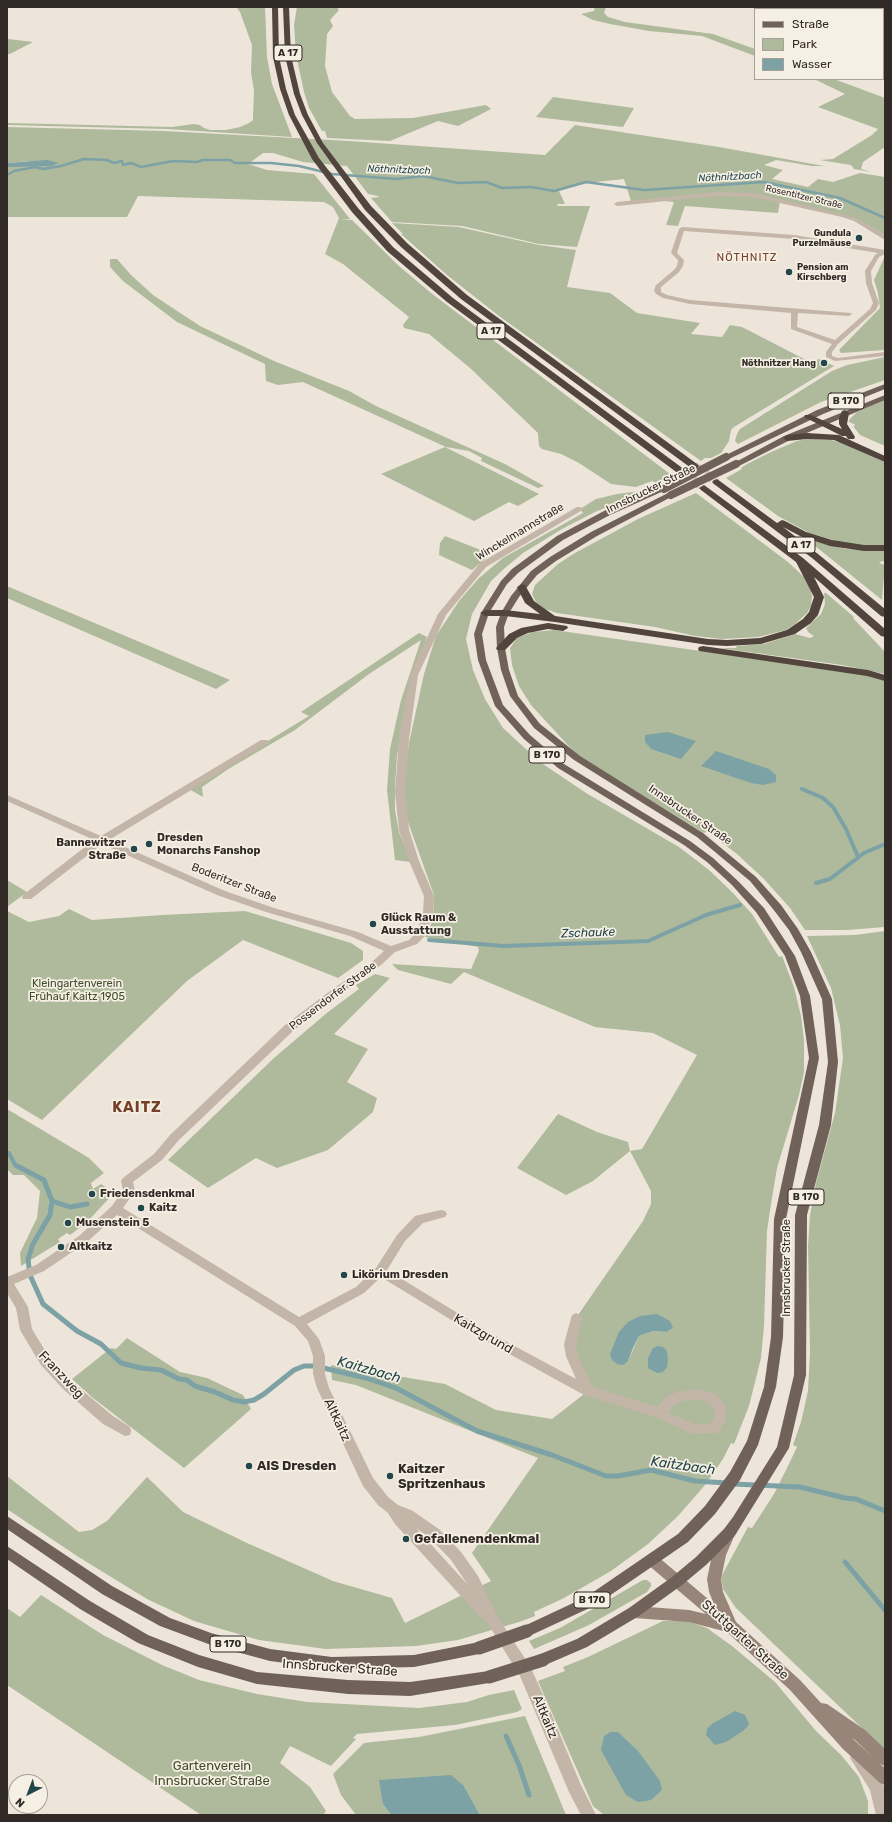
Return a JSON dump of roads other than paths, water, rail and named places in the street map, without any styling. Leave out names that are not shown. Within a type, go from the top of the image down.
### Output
[{"type":"highway","points":[[286,9],[293,7]]},
{"type":"highway","name":"A 17","points":[[273,8],[275,47],[279,78],[285,97],[299,130],[316,159],[335,186],[374,232],[409,266],[450,300],[682,472]]},
{"type":"highway","name":"A 17","points":[[286,9],[287,47],[292,75],[297,94],[313,132],[347,182],[390,232],[438,276],[469,301],[694,466]]},
{"type":"highway","points":[[846,413],[843,418],[843,424],[851,437]]},
{"type":"highway","points":[[804,419],[885,451]]},
{"type":"highway","points":[[817,425],[836,437],[885,459]]},
{"type":"highway","points":[[787,438],[807,436],[836,437]]},
{"type":"highway","name":"A 17","points":[[717,482],[816,556],[885,614]]},
{"type":"highway","name":"A 17","points":[[704,488],[800,560],[885,634]]},
{"type":"highway","points":[[751,507],[803,534],[830,543],[864,548],[885,548]]},
{"type":"highway","points":[[485,614],[708,642],[748,642],[769,639],[791,632],[802,625],[814,613],[818,603],[820,597],[816,587],[800,560]]},
{"type":"highway","points":[[522,587],[530,603],[551,622]]},
{"type":"highway","points":[[500,648],[513,636],[525,630],[551,622],[868,673],[885,678]]},
{"type":"main road","name":"B 170","points":[[804,419],[841,402],[885,386]]},
{"type":"main road","name":"B 170","points":[[846,413],[885,397]]},
{"type":"main road","name":"Innsbrucker Straße","points":[[7,1552],[84,1605],[143,1639],[198,1661],[257,1678],[348,1687],[410,1688],[489,1677],[543,1660],[582,1643],[634,1612],[678,1581],[729,1533],[738,1521],[783,1448],[800,1375],[801,1215],[824,1125],[833,1062],[827,999],[806,952],[777,907],[753,879],[700,835],[577,758],[537,726],[514,696],[505,670],[500,648],[500,627],[515,596],[534,573],[567,550],[613,523],[787,438],[846,413]]},
{"type":"main road","name":"Innsbrucker Straße","points":[[7,1522],[107,1590],[165,1622],[211,1640],[270,1655],[332,1662],[414,1660],[479,1648],[528,1632],[591,1601],[683,1538],[710,1510],[735,1476],[753,1441],[770,1387],[777,1337],[780,1219],[814,1058],[805,996],[790,956],[760,910],[735,883],[710,860],[687,843],[561,766],[526,737],[499,706],[482,660],[478,634],[485,614],[504,583],[515,571],[560,538],[607,513],[664,488],[804,419]]},
{"type":"main road","points":[[729,1533],[719,1556],[714,1578],[716,1592],[731,1627]]},
{"type":"main road","points":[[652,1560],[678,1581]]},
{"type":"main road","name":"Stuttgarter Straße","points":[[678,1581],[731,1627],[810,1701],[848,1744],[885,1778]]},
{"type":"main road","points":[[634,1612],[689,1616],[731,1627]]},
{"type":"main road","name":"Stuttgarter Straße","points":[[810,1701],[860,1735],[885,1759]]},
{"type":"street","name":"Rosentitzer Straße","points":[[617,204],[716,194],[753,195],[844,216],[856,220],[885,238]]},
{"type":"street","points":[[849,314],[690,302],[670,299],[658,293],[657,290],[658,286],[677,271],[680,266],[682,260],[674,253],[682,228],[794,237],[885,252]]},
{"type":"street","points":[[885,252],[877,256],[868,271],[869,283],[876,303],[873,310],[836,343],[829,352],[829,357],[837,360],[885,354]]},
{"type":"street","points":[[795,311],[793,328],[836,343]]},
{"type":"street","name":"Winckelmannstraße","points":[[442,614],[483,565],[580,509]]},
{"type":"street","name":"Possendorfer Straße","points":[[7,1282],[40,1268],[82,1240],[116,1208],[129,1191],[127,1181],[158,1157],[174,1138],[289,1028],[330,996],[377,963],[391,950],[413,942],[421,934],[428,914],[429,896],[414,861],[404,830],[400,792],[404,739],[414,676],[442,614]]},
{"type":"street","points":[[27,897],[101,840],[264,742]]},
{"type":"street","name":"Boderitzer Straße","points":[[7,798],[221,893],[270,910],[354,934],[391,950]]},
{"type":"street","name":"Altkaitz","points":[[116,1208],[299,1322],[313,1339],[319,1356],[319,1374],[323,1388],[368,1482],[383,1501],[393,1509],[408,1515],[435,1534],[456,1556],[473,1580],[494,1623],[525,1671],[542,1708],[574,1787],[589,1815]]},
{"type":"street","points":[[299,1322],[344,1300],[360,1290],[380,1271],[401,1238],[419,1219],[441,1214]]},
{"type":"street","name":"Kaitzgrund","points":[[380,1271],[488,1338],[588,1391],[659,1413]]},
{"type":"street","name":"Franzweg","points":[[7,1282],[22,1307],[26,1330],[45,1361],[67,1385],[108,1420],[125,1431]]},
{"type":"street","points":[[576,1318],[570,1344],[572,1356],[588,1391]]},
{"type":"street","name":"Altkaitz","points":[[393,1509],[400,1520],[494,1623]]},
{"type":"street","points":[[848,1744],[877,1787],[883,1815]]},
{"type":"water","points":[[47,160],[59,163],[51,166],[7,167],[7,163]]},
{"type":"water","points":[[668,732],[696,741],[681,759],[651,749],[645,742],[645,735]]},
{"type":"water","points":[[716,751],[769,769],[776,775],[776,782],[763,785],[751,783],[701,766]]},
{"type":"water","points":[[657,1314],[670,1321],[673,1328],[667,1332],[653,1331],[639,1336],[628,1361],[623,1365],[617,1364],[612,1360],[610,1354],[619,1332],[628,1322],[640,1316]]},
{"type":"water","points":[[658,1346],[663,1347],[667,1351],[668,1359],[667,1367],[663,1372],[657,1373],[648,1368],[648,1358],[653,1348]]},
{"type":"water","points":[[735,1711],[745,1715],[749,1723],[748,1726],[726,1742],[715,1745],[706,1735],[707,1729],[712,1724]]},
{"type":"water","points":[[611,1732],[618,1732],[638,1751],[660,1781],[662,1790],[651,1800],[638,1802],[626,1795],[601,1750],[604,1736]]},
{"type":"water","points":[[451,1775],[464,1786],[480,1815],[391,1815],[383,1804],[379,1780]]},
{"type":"waterway","name":"Nöthnitzbach","points":[[7,175],[14,171],[35,167],[43,169],[61,166],[84,159],[107,160],[114,163],[122,161],[123,165],[131,163],[141,167],[173,161],[197,162],[203,160],[230,160],[235,163],[271,163],[299,166],[332,174],[397,179],[423,176],[458,183],[486,182],[502,188],[531,187],[554,191],[586,182],[644,190],[764,182],[840,198],[885,218]]},
{"type":"waterway","points":[[802,789],[823,798],[833,807],[846,829],[858,857]]},
{"type":"waterway","name":"Zschauke","points":[[816,883],[830,879],[864,853],[885,844]]},
{"type":"waterway","name":"Zschauke","points":[[429,940],[504,946],[648,941],[706,915],[740,905]]},
{"type":"waterway","name":"Kaitzbach","points":[[7,1153],[9,1153],[17,1166]]},
{"type":"waterway","name":"Kaitzbach","points":[[17,1166],[44,1180],[52,1201]]},
{"type":"waterway","points":[[52,1201],[70,1207],[87,1204]]},
{"type":"waterway","name":"Kaitzbach","points":[[52,1201],[50,1215],[33,1244],[28,1259],[30,1275],[43,1304],[77,1331],[101,1344],[121,1363],[141,1368],[161,1370],[179,1379],[187,1380],[195,1386],[215,1392],[233,1400],[244,1402],[254,1400],[264,1394],[294,1370],[304,1366],[315,1366],[366,1378],[396,1388],[477,1431],[552,1455],[606,1476],[618,1476],[651,1470],[695,1481],[727,1483]]},
{"type":"waterway","name":"Kaitzbach","points":[[733,1484],[800,1487],[845,1498],[856,1499],[885,1511]]},
{"type":"waterway","points":[[845,1562],[885,1610]]},
{"type":"waterway","points":[[506,1736],[519,1765],[529,1795]]},
{"type":"tunnel","points":[[694,466],[717,482]]},
{"type":"tunnel","points":[[682,472],[704,488]]},
{"type":"place","name":"Gundula Purzelmäuse","points":[[859,238]]},
{"type":"place","name":"Pension am Kirschberg","points":[[789,272]]},
{"type":"place","name":"Nöthnitzer Hang","points":[[824,363]]},
{"type":"place","name":"Dresden Monarchs Fanshop","points":[[149,844]]},
{"type":"place","name":"Bannewitzer Straße","points":[[134,849]]},
{"type":"place","name":"Glück Raum & Ausstattung","points":[[373,924]]},
{"type":"place","name":"Friedensdenkmal","points":[[92,1194]]},
{"type":"place","name":"Kaitz","points":[[141,1208]]},
{"type":"place","name":"Musenstein 5","points":[[68,1223]]},
{"type":"place","name":"Altkaitz","points":[[61,1247]]},
{"type":"place","name":"Likörium Dresden","points":[[344,1275]]},
{"type":"place","name":"AIS Dresden","points":[[249,1466]]},
{"type":"place","name":"Kaitzer Spritzenhaus","points":[[390,1476]]},
{"type":"place","name":"Gefallenendenkmal","points":[[406,1539]]},
{"type":"district","name":"NÖTHNITZ","points":[[747,258]]},
{"type":"district","name":"KAITZ","points":[[137,1108]]},
{"type":"park label","name":"Kleingartenverein Frühauf Kaitz 1905","points":[[77,990]]},
{"type":"park label","name":"Gartenverein Innsbrucker Straße","points":[[212,1774]]}]
